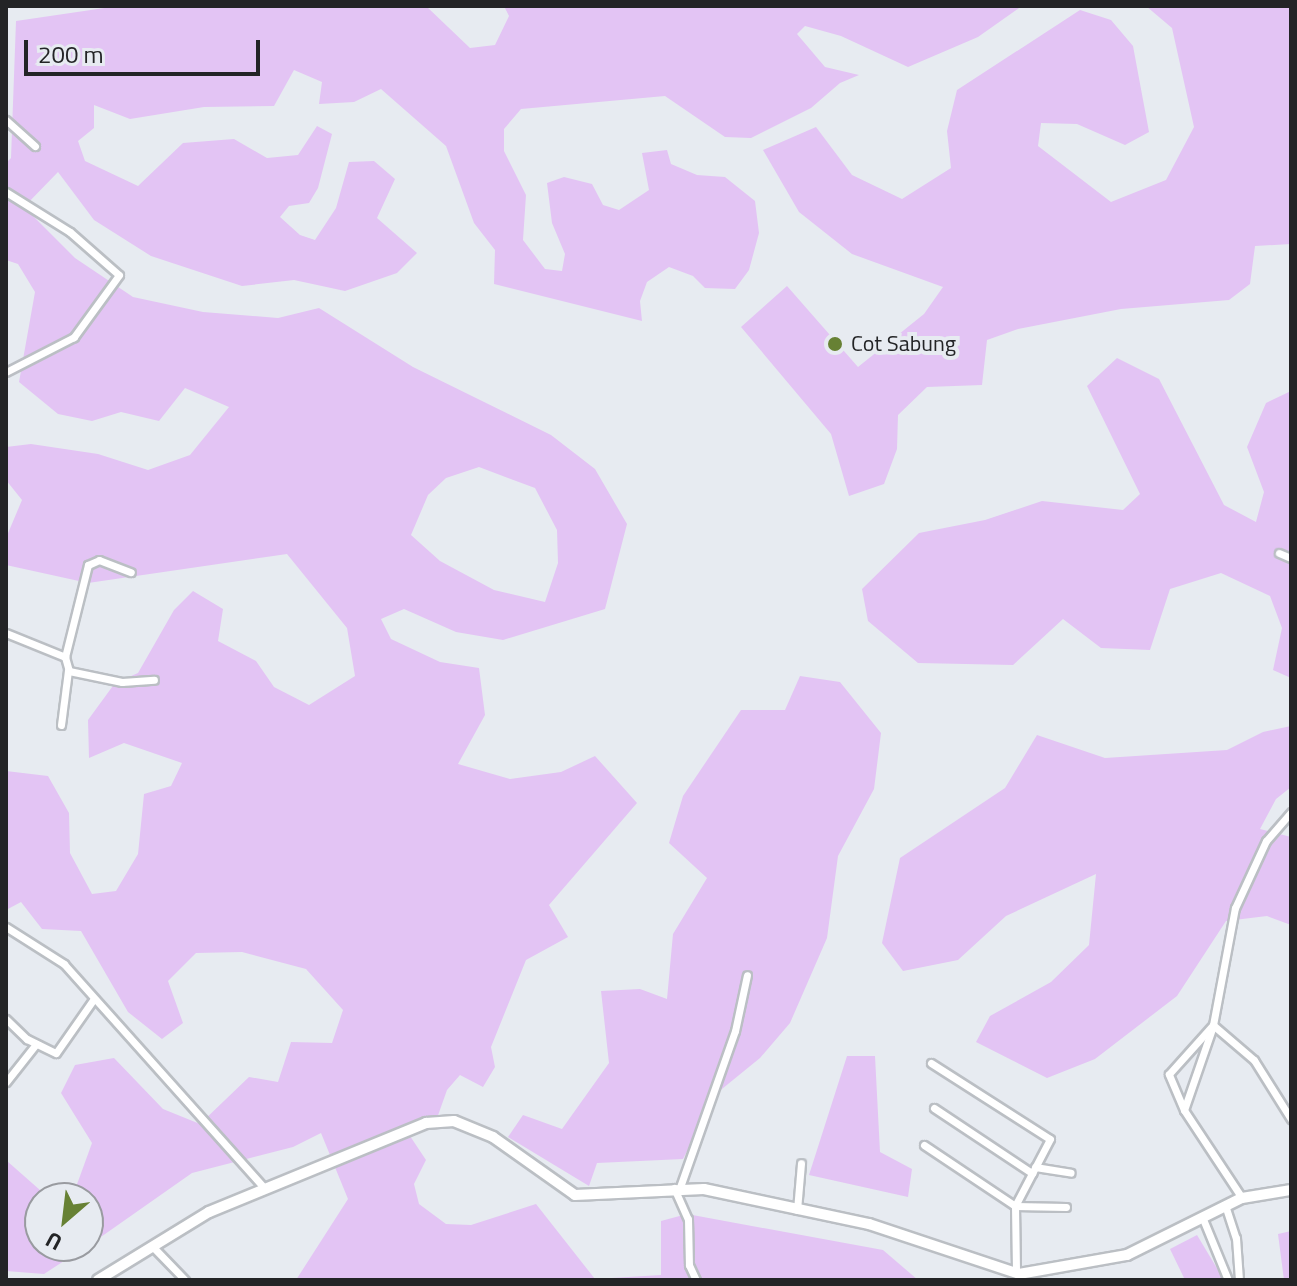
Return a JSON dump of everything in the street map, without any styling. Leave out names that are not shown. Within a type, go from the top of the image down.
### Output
[{"type":"street","points":[[6,120],[35,146]]},
{"type":"street","points":[[6,192],[70,232],[119,275],[74,337],[6,372]]},
{"type":"street","points":[[1279,553],[1291,558]]},
{"type":"street","points":[[61,725],[68,670],[65,657],[88,565],[99,560],[131,572]]},
{"type":"street","points":[[6,633],[65,657]]},
{"type":"street","points":[[68,670],[110,681],[154,680]]},
{"type":"street","points":[[1184,1110],[1213,1025],[1235,908],[1266,841],[1291,812]]},
{"type":"street","points":[[6,927],[64,964],[264,1188]]},
{"type":"street","points":[[696,1280],[689,1265],[688,1219],[677,1188],[735,1031],[747,975]]},
{"type":"street","points":[[6,1019],[36,1044],[56,1053],[93,1000]]},
{"type":"street","points":[[1213,1025],[1169,1072],[1184,1110],[1242,1198]]},
{"type":"street","points":[[1213,1025],[1254,1060],[1291,1119]]},
{"type":"street","points":[[6,1082],[36,1044]]},
{"type":"street","points":[[931,1063],[1050,1139],[1015,1206],[1016,1273]]},
{"type":"street","points":[[934,1108],[1033,1170],[1071,1173]]},
{"type":"street","points":[[98,1280],[209,1212],[426,1123],[454,1121],[493,1137],[575,1195],[677,1188],[880,1227],[1016,1273],[1102,1262],[1203,1219],[1242,1198],[1291,1190]]},
{"type":"street","points":[[924,1145],[1015,1206],[1066,1207]]},
{"type":"street","points":[[797,1210],[801,1163]]},
{"type":"street","points":[[1225,1205],[1236,1238],[1239,1280]]},
{"type":"street","points":[[1203,1219],[1228,1280]]},
{"type":"street","points":[[154,1248],[185,1280]]},
{"type":"shaded area","points":[[118,6],[426,6],[470,48],[495,45],[509,16],[504,6],[1022,6],[978,37],[908,67],[841,36],[805,26],[797,34],[825,67],[859,75],[840,83],[811,108],[751,138],[725,137],[665,96],[521,109],[504,129],[504,151],[526,195],[523,240],[545,269],[562,271],[565,254],[552,223],[547,183],[564,177],[592,184],[603,205],[619,210],[649,190],[642,153],[667,150],[671,164],[697,175],[725,177],[755,201],[759,233],[749,270],[735,289],[705,288],[693,276],[669,267],[647,282],[640,301],[642,321],[494,284],[495,250],[474,223],[446,146],[381,89],[354,102],[319,104],[322,82],[294,70],[274,106],[204,107],[130,119],[94,105],[94,128],[78,141],[85,161],[138,186],[183,143],[234,139],[267,158],[298,155],[317,126],[332,134],[318,188],[309,203],[289,206],[280,217],[300,235],[315,240],[336,208],[349,162],[374,161],[395,179],[377,218],[417,253],[397,273],[345,291],[294,280],[242,286],[151,256],[94,220],[58,172],[24,207],[75,258],[133,297],[203,312],[278,318],[319,308],[413,367],[551,435],[595,469],[627,524],[605,609],[503,640],[456,632],[404,609],[381,619],[391,639],[440,662],[479,668],[485,715],[458,764],[510,779],[561,772],[595,756],[637,803],[549,905],[568,937],[526,960],[491,1047],[495,1067],[483,1087],[460,1075],[447,1090],[436,1121],[406,1130],[426,1160],[414,1184],[419,1204],[446,1224],[471,1225],[536,1204],[595,1279],[661,1275],[661,1221],[687,1214],[883,1250],[918,1280],[296,1280],[348,1199],[321,1133],[293,1147],[192,1173],[104,1235],[104,1182],[78,1182],[92,1143],[61,1093],[75,1065],[114,1058],[163,1109],[200,1124],[249,1077],[278,1082],[291,1042],[332,1043],[343,1010],[306,969],[242,952],[196,953],[168,981],[183,1023],[162,1039],[128,1012],[81,931],[42,929],[21,902],[6,910],[6,771],[48,776],[69,813],[70,853],[92,894],[116,891],[138,854],[144,794],[171,786],[182,763],[124,743],[89,758],[88,720],[115,683],[138,673],[174,610],[193,591],[223,609],[218,641],[256,661],[274,687],[309,705],[355,676],[347,628],[287,554],[88,583],[6,565],[6,538],[22,500],[6,480],[6,447],[31,444],[98,454],[148,470],[190,455],[229,407],[185,388],[159,421],[121,412],[92,421],[58,414],[19,382],[35,292],[18,264],[6,260],[6,163],[11,158],[16,21]],"holes":[[[479,467],[535,488],[557,530],[558,563],[545,602],[494,590],[440,561],[411,535],[428,495],[446,478]]]},
{"type":"shaded area","points":[[1146,6],[1291,6],[1291,244],[1255,246],[1250,284],[1229,300],[1121,309],[1018,329],[987,340],[982,385],[927,387],[898,415],[897,449],[884,484],[849,496],[831,434],[741,327],[787,286],[858,367],[924,314],[943,287],[852,254],[799,212],[763,150],[816,127],[852,175],[902,199],[951,168],[947,131],[957,90],[1080,10],[1111,20],[1133,46],[1149,132],[1125,145],[1077,124],[1041,123],[1038,146],[1111,202],[1166,180],[1194,127],[1172,28]]},
{"type":"shaded area","points":[[1117,358],[1159,379],[1224,505],[1256,522],[1264,492],[1247,447],[1266,403],[1291,391],[1291,678],[1273,670],[1282,628],[1270,596],[1221,573],[1170,589],[1150,650],[1101,648],[1063,619],[1013,665],[918,663],[868,621],[862,589],[919,533],[985,520],[1042,501],[1123,510],[1140,494],[1087,386]]},
{"type":"shaded area","points":[[800,676],[840,682],[881,733],[874,789],[838,856],[827,938],[790,1023],[760,1058],[717,1093],[683,1159],[597,1163],[589,1186],[508,1137],[523,1115],[562,1129],[609,1063],[601,991],[640,989],[667,999],[673,934],[707,878],[669,843],[683,796],[741,710],[785,710]]},
{"type":"shaded area","points":[[1291,726],[1291,787],[1276,799],[1260,829],[1291,837],[1291,925],[1267,916],[1226,921],[1177,996],[1095,1059],[1047,1078],[976,1042],[990,1016],[1051,982],[1089,945],[1096,874],[1006,916],[958,960],[903,971],[882,943],[900,858],[1005,788],[1037,735],[1105,758],[1227,750],[1263,732]]},
{"type":"shaded area","points":[[847,1056],[875,1056],[880,1152],[912,1169],[908,1197],[809,1175]]},
{"type":"shaded area","points":[[7,1161],[31,1182],[24,1182],[24,1262],[62,1262],[44,1274],[6,1271]]},
{"type":"shaded area","points":[[1291,1231],[1291,1280],[1284,1280],[1278,1234]]},
{"type":"shaded area","points":[[1197,1235],[1224,1280],[1185,1280],[1170,1249]]},
{"type":"place","name":"Cot Sabung","points":[[835,344]]}]
